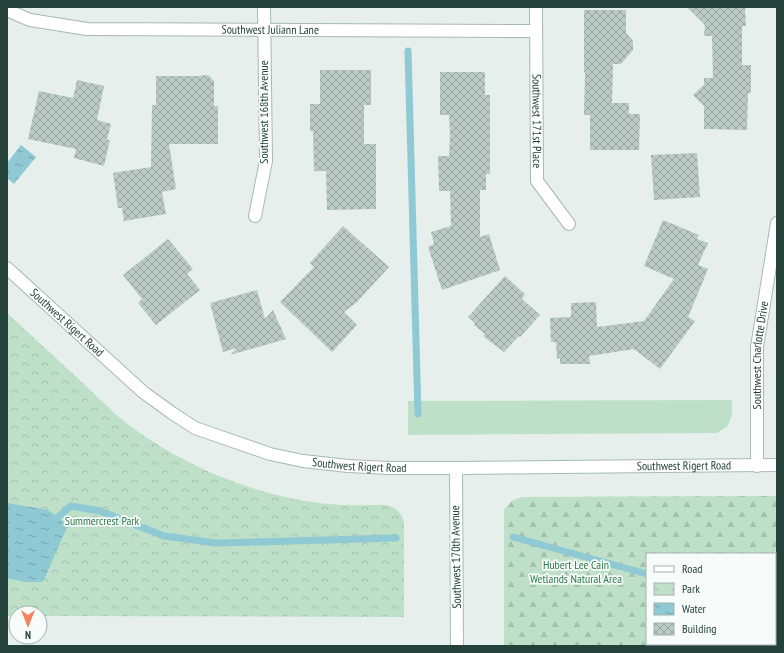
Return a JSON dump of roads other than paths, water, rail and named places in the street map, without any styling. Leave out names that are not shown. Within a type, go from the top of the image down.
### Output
[{"type":"street","name":"Southwest 168th Avenue","points":[[255,216],[266,161],[264,7]]},
{"type":"street","name":"Southwest 171st Place","points":[[536,7],[537,181],[568,224]]},
{"type":"street","name":"Southwest Juliann Lane","points":[[7,10],[30,20],[87,29],[536,31]]},
{"type":"street","name":"Southwest Charlotte Drive","points":[[756,466],[757,347],[777,223]]},
{"type":"street","name":"Southwest Rigert Road","points":[[7,268],[142,392],[196,428],[270,454],[303,461],[348,466],[390,468],[777,466]]},
{"type":"street","name":"Southwest 170th Avenue","points":[[456,468],[457,646]]},
{"type":"water","points":[[21,145],[36,157],[14,184],[7,178],[7,163]]},
{"type":"water","points":[[7,503],[48,510],[68,525],[43,582],[25,582],[7,578]]},
{"type":"waterway","points":[[408,51],[418,414]]},
{"type":"waterway","points":[[50,524],[71,506],[100,511],[164,536],[216,543],[396,538]]},
{"type":"waterway","points":[[513,537],[646,574]]},
{"type":"park label","name":"Summercrest Park","points":[[102,521]]},
{"type":"park label","name":"Hubert Lee Cain Wetlands Natural Area","points":[[576,572]]}]
